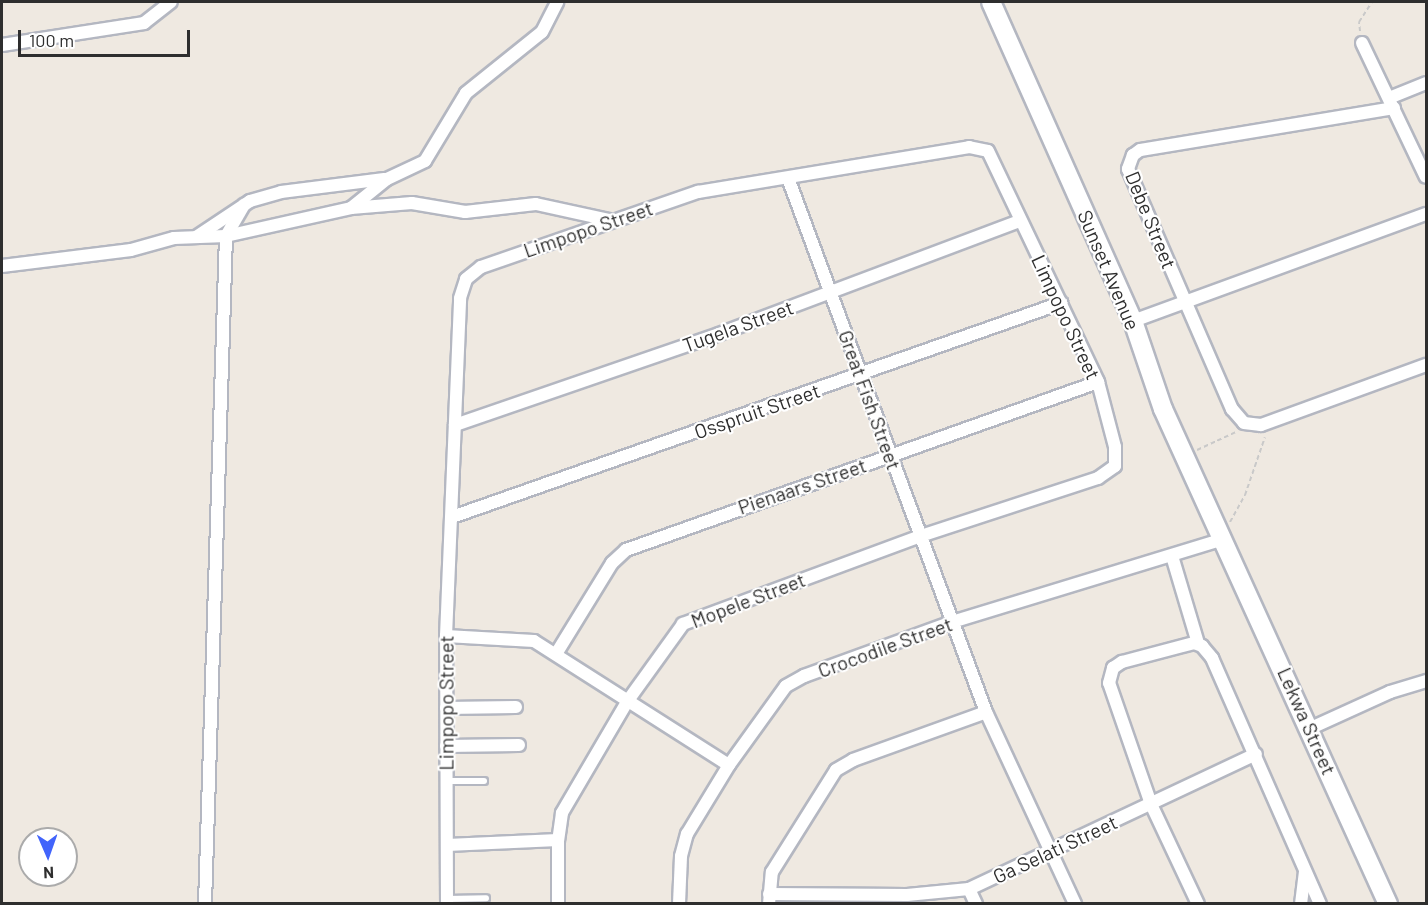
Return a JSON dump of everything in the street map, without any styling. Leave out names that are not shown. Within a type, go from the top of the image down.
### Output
[{"type":"street","points":[[2,45],[144,23],[171,2]]},
{"type":"street","points":[[351,208],[387,179],[425,161],[466,93],[542,32],[557,2]]},
{"type":"street","name":"Sunset Avenue","points":[[991,2],[1133,321],[1152,383],[1224,539]]},
{"type":"street","points":[[1362,43],[1426,177]]},
{"type":"street","points":[[1392,103],[1426,83]]},
{"type":"street","name":"Debe Street","points":[[1248,425],[1232,409],[1131,177],[1129,163],[1133,155],[1140,150],[1392,103]]},
{"type":"street","name":"Limpopo Street","points":[[447,901],[446,636],[460,298],[466,279],[481,267],[698,192],[969,147],[979,149],[988,152],[995,163],[1019,221],[1098,382],[1117,455],[1111,471]]},
{"type":"street","name":"Great Fish Street","points":[[788,178],[891,455],[918,537],[986,712],[1075,903]]},
{"type":"street","points":[[195,237],[244,205],[281,192],[387,179]]},
{"type":"street","points":[[2,266],[84,257],[195,237],[226,236],[351,208],[412,203],[465,212],[536,204],[613,221]]},
{"type":"street","points":[[205,903],[226,236],[244,205]]},
{"type":"street","points":[[1133,321],[1426,214]]},
{"type":"street","name":"Tugela Street","points":[[455,425],[1019,221]]},
{"type":"street","name":"Osspruit Street","points":[[452,517],[1061,303]]},
{"type":"street","points":[[1248,425],[1269,422],[1426,365]]},
{"type":"street","name":"Pienaars Street","points":[[556,654],[612,563],[626,549],[1098,382]]},
{"type":"street","name":"Mopele Street","points":[[558,903],[558,840],[567,803],[627,702],[670,638],[692,619],[918,537],[1111,471]]},
{"type":"street","name":"Crocodile Street","points":[[679,903],[683,844],[729,765],[776,697],[794,681],[952,622],[1224,539]]},
{"type":"street","name":"Lekwa Street","points":[[1224,539],[1388,903]]},
{"type":"street","points":[[1172,555],[1198,643],[1212,658],[1320,903]]},
{"type":"street","points":[[446,636],[525,639],[556,654],[627,702],[729,765]]},
{"type":"street","points":[[1198,643],[1122,662],[1110,674],[1111,694],[1151,804],[1198,903]]},
{"type":"street","points":[[1311,729],[1390,692],[1426,681]]},
{"type":"street","points":[[446,708],[516,707]]},
{"type":"street","points":[[769,899],[776,863],[836,770],[852,760],[986,712]]},
{"type":"street","points":[[446,746],[519,744]]},
{"type":"street","name":"Ga Selati Street","points":[[769,899],[907,899],[969,889],[1256,754]]},
{"type":"street","points":[[447,845],[558,840]]},
{"type":"street","points":[[1300,903],[1305,870]]},
{"type":"street","points":[[969,889],[976,903]]},
{"type":"lane","points":[[446,782],[484,781]]},
{"type":"lane","points":[[447,901],[486,898]]},
{"type":"path","points":[[1362,43],[1359,22],[1372,2]]},
{"type":"path","points":[[1224,539],[1235,507],[1245,495],[1261,457],[1269,422]]},
{"type":"path","points":[[1185,455],[1248,425]]}]
